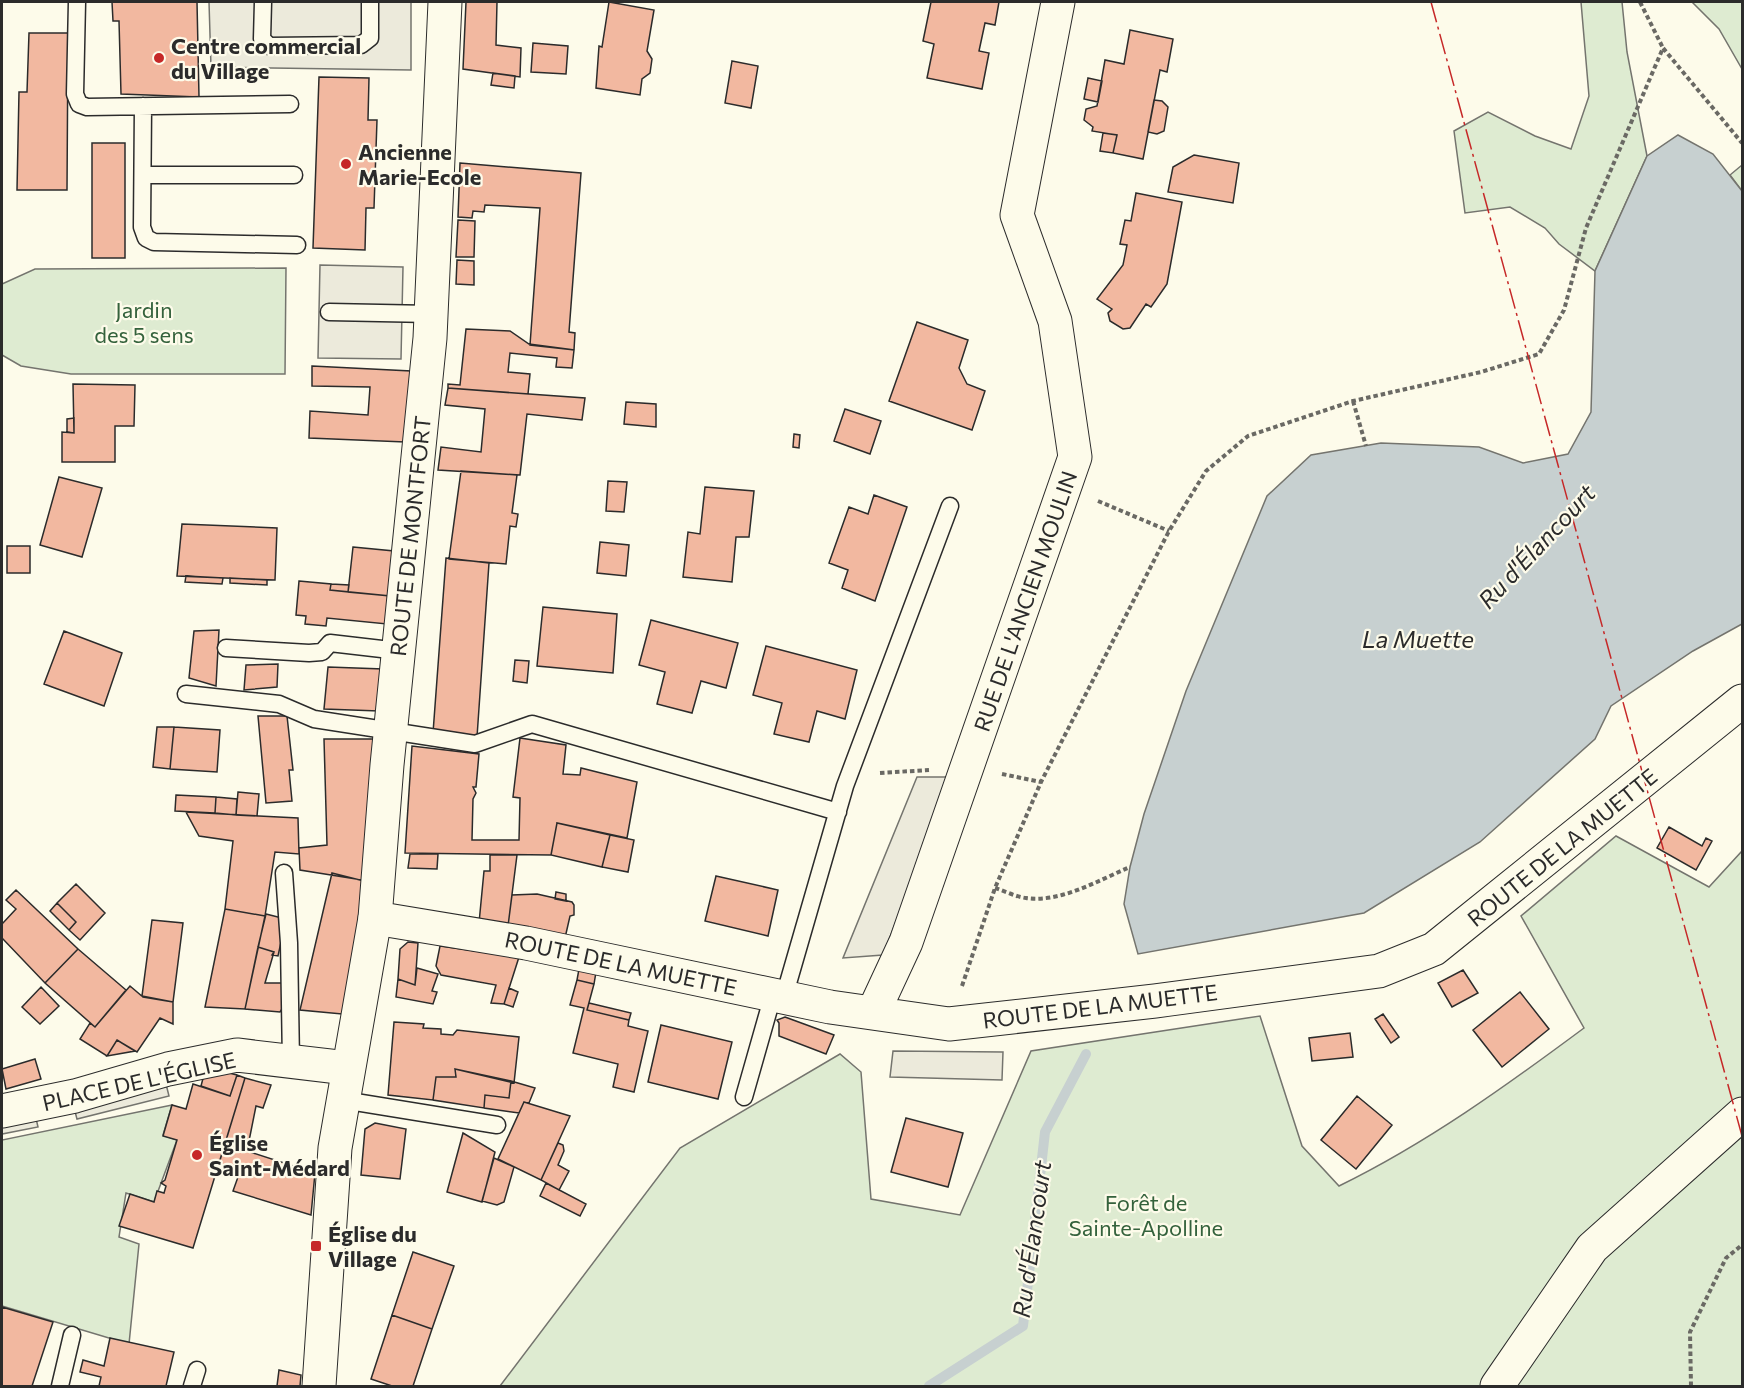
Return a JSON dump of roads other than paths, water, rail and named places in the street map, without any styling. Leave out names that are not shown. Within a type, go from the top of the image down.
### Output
[{"type":"street","name":"ROUTE DE MONTFORT","points":[[319,1386],[335,1148],[375,918],[431,314],[445,2]]},
{"type":"street","name":"RUE DE L'ANCIEN MOULIN","points":[[873,1013],[906,942],[1075,457],[1055,321],[1017,215],[1058,2]]},
{"type":"street","name":"ROUTE DE LA MUETTE","points":[[375,918],[526,943],[779,996],[949,1024],[1155,1001],[1379,971],[1434,949],[1743,701]]},
{"type":"street","name":"PLACE DE L'ÉGLISE","points":[[2,1111],[75,1096],[168,1069],[237,1055],[348,1068]]},
{"type":"street","points":[[1497,1386],[1593,1248],[1743,1114]]},
{"type":"lane","points":[[76,2],[75,94],[79,104],[87,107],[290,104]]},
{"type":"lane","points":[[263,2],[262,39],[269,46],[361,45],[370,38],[370,2]]},
{"type":"lane","points":[[143,106],[142,227],[146,238],[154,242],[297,244]]},
{"type":"lane","points":[[143,175],[294,175]]},
{"type":"lane","points":[[329,312],[431,314]]},
{"type":"lane","points":[[744,1097],[838,812],[950,506]]},
{"type":"lane","points":[[226,648],[309,653],[322,652],[330,643],[399,651]]},
{"type":"lane","points":[[186,693],[279,704],[314,719],[475,744],[532,724],[838,812]]},
{"type":"lane","points":[[284,873],[289,943],[291,1062]]},
{"type":"lane","points":[[343,1100],[497,1125]]},
{"type":"lane","points":[[60,1386],[72,1335]]},
{"type":"water","name":"La Muette","points":[[1678,135],[1713,154],[1742,191],[1742,624],[1693,651],[1611,706],[1595,739],[1480,842],[1364,913],[1138,954],[1124,904],[1130,867],[1144,814],[1186,691],[1267,496],[1311,455],[1381,443],[1479,447],[1523,463],[1568,454],[1591,412],[1595,271],[1647,156]]},
{"type":"waterway","name":"Ru d'Élancourt","points":[[929,1386],[1023,1326],[1045,1132],[1086,1054]]},
{"type":"place","name":"Centre commercial du Village","points":[[159,58]]},
{"type":"place","name":"Ancienne Marie-Ecole","points":[[346,164]]},
{"type":"place","name":"Église Saint-Médard","points":[[197,1155]]},
{"type":"place","name":"Église du Village","points":[[316,1246]]},
{"type":"park label","name":"Jardin des 5 sens","points":[[144,322]]},
{"type":"park label","name":"Forêt de Sainte-Apolline","points":[[1146,1214]]}]
